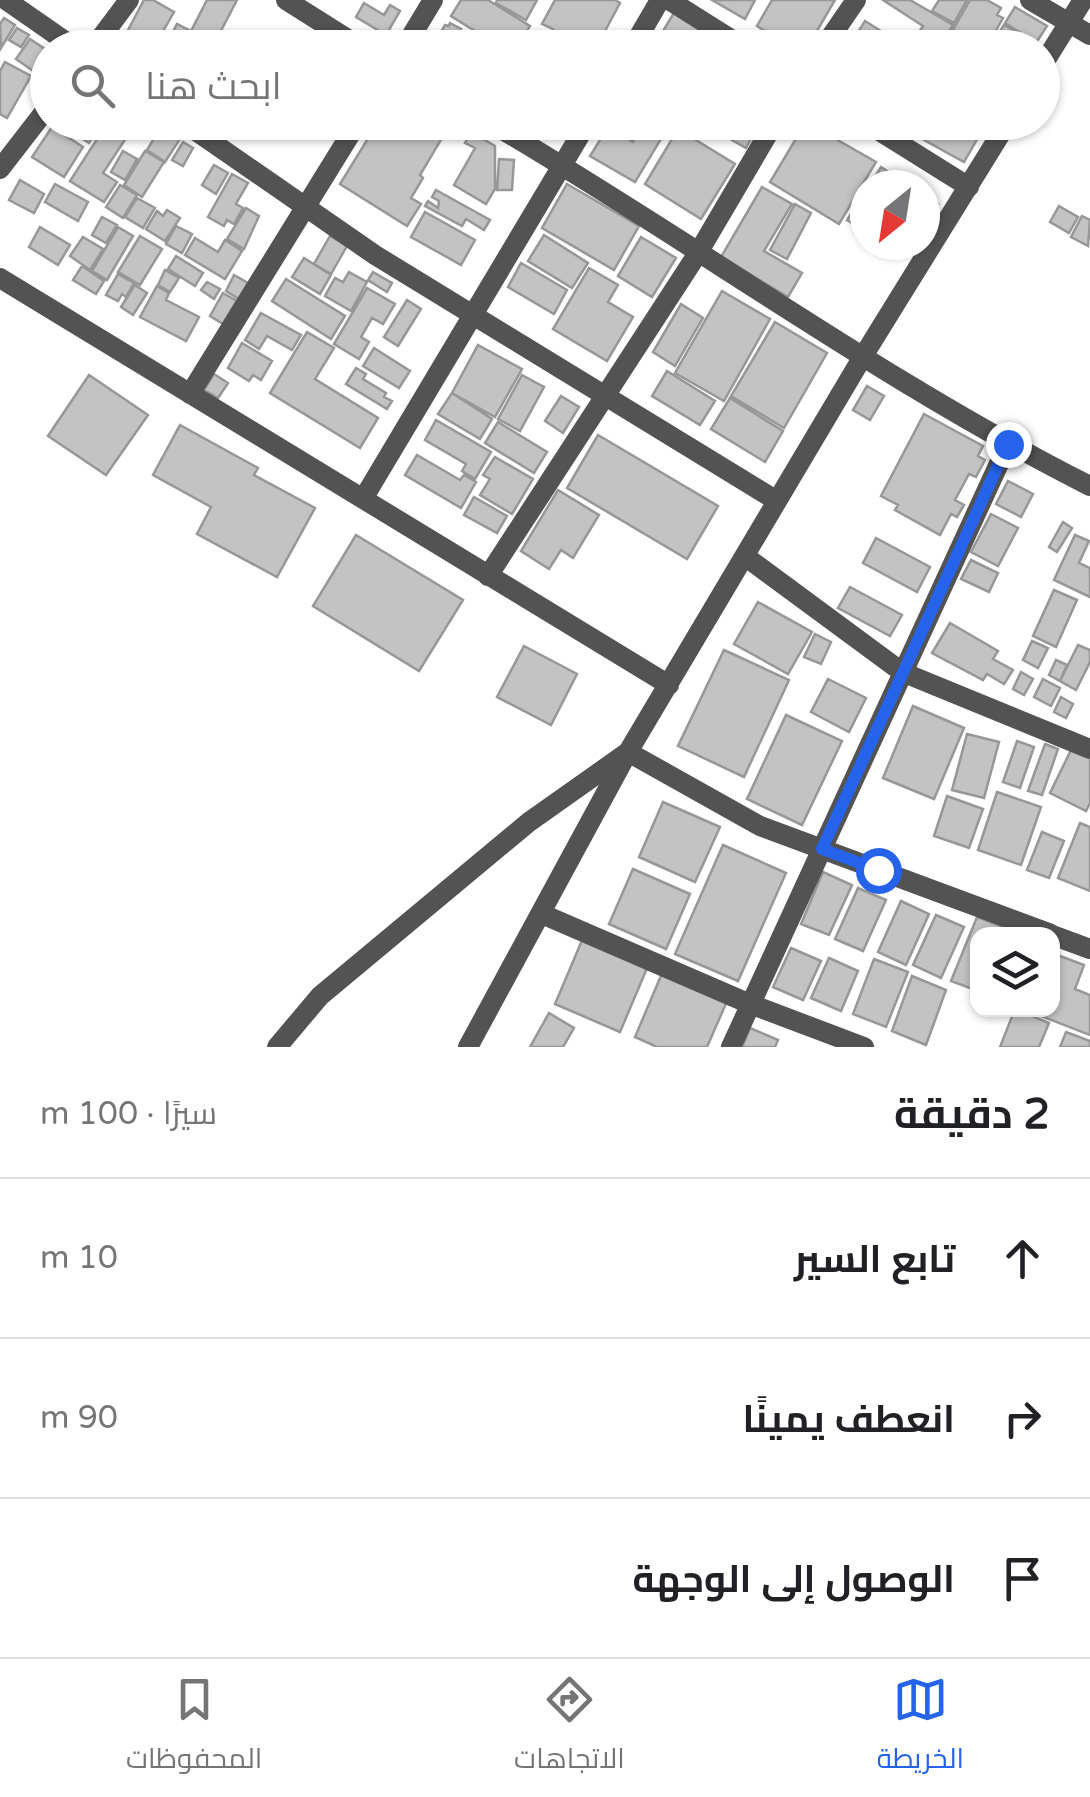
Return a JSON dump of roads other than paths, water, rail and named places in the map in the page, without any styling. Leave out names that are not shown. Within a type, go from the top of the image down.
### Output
[{"type":"street","points":[[6,0],[49,30]]},
{"type":"street","points":[[106,30],[129,0]]},
{"type":"street","points":[[286,0],[334,30]]},
{"type":"street","points":[[415,30],[433,0]]},
{"type":"street","points":[[642,30],[660,0]]},
{"type":"street","points":[[669,0],[717,30]]},
{"type":"street","points":[[835,30],[856,0]]},
{"type":"street","points":[[1030,0],[1090,36]]},
{"type":"street","points":[[1060,37],[1083,0]]},
{"type":"street","points":[[0,170],[30,131]]},
{"type":"street","points":[[210,140],[375,255],[777,501]]},
{"type":"street","points":[[190,394],[347,140]]},
{"type":"street","points":[[519,140],[862,358],[1008,444],[1090,486]]},
{"type":"street","points":[[363,499],[578,140]]},
{"type":"street","points":[[488,576],[698,253],[764,140]]},
{"type":"street","points":[[894,140],[968,187]]},
{"type":"street","points":[[468,1047],[628,752],[862,358],[997,140]]},
{"type":"street","points":[[0,278],[669,685]]},
{"type":"street","points":[[731,1047],[1008,444]]},
{"type":"street","points":[[746,558],[902,672],[1090,748]]},
{"type":"street","points":[[628,752],[760,826],[1031,927]]},
{"type":"street","points":[[278,1047],[320,996],[529,822],[628,752]]},
{"type":"street","points":[[542,914],[750,1004],[864,1047]]},
{"type":"street","points":[[1060,938],[1090,949]]}]
